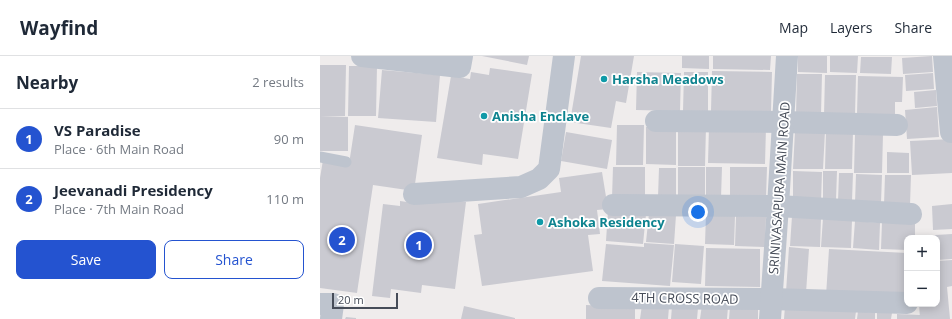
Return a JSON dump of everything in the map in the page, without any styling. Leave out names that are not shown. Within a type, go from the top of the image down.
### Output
[{"type":"street","points":[[362,56],[460,67],[462,56]]},
{"type":"street","points":[[414,194],[521,187],[539,179],[549,169],[564,56]]},
{"type":"street","name":"SRINIVASAPURA MAIN ROAD","points":[[770,309],[788,56]]},
{"type":"street","points":[[944,56],[951,132]]},
{"type":"street","points":[[656,121],[897,125]]},
{"type":"street","points":[[613,206],[778,206],[911,214]]},
{"type":"street","name":"4TH CROSS ROAD","points":[[599,298],[770,309],[904,303]]},
{"type":"street","points":[[320,304],[333,304],[331,319]]},
{"type":"lane","points":[[320,157],[346,162]]},
{"type":"building","points":[[482,56],[529,56],[527,65]]},
{"type":"building","name":"Harsha Meadows","points":[[581,56],[634,56],[626,103],[616,101],[611,128],[570,122]]},
{"type":"building","points":[[682,56],[709,56],[709,69],[682,68]]},
{"type":"building","points":[[713,56],[771,56],[770,70],[713,69]]},
{"type":"building","points":[[798,56],[827,56],[827,73],[798,72]]},
{"type":"building","points":[[830,56],[858,56],[857,73],[830,72]]},
{"type":"building","points":[[932,56],[933,72],[903,74],[902,58]]},
{"type":"building","points":[[861,57],[892,57],[891,74],[860,73]]},
{"type":"building","points":[[320,65],[346,65],[345,116],[320,116]]},
{"type":"building","points":[[349,66],[377,66],[376,116],[348,116]]},
{"type":"building","name":"Anisha Enclave","points":[[490,68],[532,74],[518,159],[483,154],[482,165],[437,158],[451,76],[470,79],[471,72],[489,75]]},
{"type":"building","points":[[382,70],[440,75],[436,122],[378,118]]},
{"type":"building","points":[[712,71],[772,72],[771,112],[711,111]]},
{"type":"building","points":[[637,72],[681,73],[680,111],[636,110]]},
{"type":"building","points":[[684,72],[708,72],[708,112],[683,111]]},
{"type":"building","points":[[933,73],[934,89],[906,91],[905,75]]},
{"type":"building","points":[[797,74],[822,74],[821,115],[796,114]]},
{"type":"building","points":[[825,75],[856,75],[855,116],[824,115]]},
{"type":"building","points":[[858,76],[903,77],[902,102],[895,102],[895,115],[857,114]]},
{"type":"building","points":[[936,90],[937,106],[915,108],[914,92]]},
{"type":"building","points":[[937,107],[939,137],[907,139],[905,110]]},
{"type":"building","points":[[320,116],[348,117],[348,151],[320,151]]},
{"type":"building","points":[[355,125],[422,135],[414,191],[373,185],[357,293],[320,288],[320,178],[323,160],[349,164]]},
{"type":"building","points":[[617,125],[644,125],[643,165],[616,165]]},
{"type":"building","points":[[678,125],[706,126],[705,166],[678,166]]},
{"type":"building","points":[[709,126],[766,127],[765,164],[708,163]]},
{"type":"building","points":[[646,127],[676,127],[676,165],[646,164]]},
{"type":"building","points":[[795,131],[825,131],[823,169],[793,169]]},
{"type":"building","points":[[826,131],[853,132],[852,169],[825,169]]},
{"type":"building","points":[[566,132],[612,140],[607,169],[561,161]]},
{"type":"building","points":[[855,134],[883,134],[882,173],[854,173]]},
{"type":"building","points":[[952,139],[952,173],[912,175],[910,141]]},
{"type":"building","points":[[887,152],[909,153],[909,173],[887,173]]},
{"type":"building","points":[[613,167],[645,167],[645,198],[612,198]]},
{"type":"building","points":[[678,167],[705,167],[705,195],[678,195]]},
{"type":"building","points":[[706,167],[722,167],[721,198],[706,198]]},
{"type":"building","points":[[730,167],[767,167],[766,198],[730,198]]},
{"type":"building","points":[[659,168],[676,168],[676,197],[658,197]]},
{"type":"building","points":[[793,171],[822,172],[821,201],[793,200]]},
{"type":"building","points":[[823,171],[837,171],[836,200],[823,200]]},
{"type":"building","name":"Ashoka Residency","points":[[602,172],[608,209],[597,210],[600,234],[588,235],[593,271],[482,286],[474,235],[482,234],[478,204],[561,192],[559,178]]},
{"type":"building","points":[[839,173],[853,173],[852,201],[838,201]]},
{"type":"building","points":[[856,174],[882,175],[881,203],[855,203]]},
{"type":"building","points":[[885,175],[911,175],[910,205],[884,205]]},
{"type":"building","points":[[442,199],[466,202],[455,289],[422,285],[421,293],[391,289],[390,298],[372,296],[383,204],[400,206],[400,201],[421,204],[422,200],[442,203]]},
{"type":"building","points":[[952,204],[952,229],[933,230],[932,206]]},
{"type":"building","points":[[608,211],[646,214],[643,244],[606,241]]},
{"type":"building","points":[[649,213],[676,215],[674,244],[646,242]]},
{"type":"building","points":[[706,214],[735,216],[734,245],[705,244]]},
{"type":"building","points":[[736,216],[766,217],[765,247],[735,246]]},
{"type":"building","points":[[792,216],[821,218],[820,247],[790,246]]},
{"type":"building","points":[[823,218],[852,220],[851,248],[821,247]]},
{"type":"building","points":[[855,221],[880,223],[879,250],[853,248]]},
{"type":"building","points":[[882,222],[915,224],[915,235],[904,235],[904,250],[881,249]]},
{"type":"building","points":[[952,234],[952,259],[940,260],[940,235],[936,235]]},
{"type":"building","points":[[644,243],[674,245],[670,286],[602,281],[606,244],[644,247]]},
{"type":"building","points":[[675,244],[704,246],[701,284],[672,282]]},
{"type":"building","points":[[789,247],[809,249],[806,293],[786,292]]},
{"type":"building","points":[[706,248],[760,249],[760,287],[705,286]]},
{"type":"building","points":[[829,249],[904,253],[904,300],[826,296]]},
{"type":"building","points":[[952,260],[952,286],[947,287],[950,319],[920,319],[919,307],[940,307],[940,261]]},
{"type":"building","points":[[586,305],[635,307],[635,319],[586,319]]},
{"type":"building","points":[[642,305],[669,307],[668,319],[640,319]]},
{"type":"building","points":[[702,305],[728,307],[727,319],[700,319]]},
{"type":"building","points":[[464,306],[515,318],[515,319],[461,319]]},
{"type":"building","points":[[672,306],[698,308],[697,319],[671,319]]},
{"type":"building","points":[[730,306],[758,307],[758,319],[729,319]]},
{"type":"building","points":[[785,306],[856,311],[855,319],[784,319]]},
{"type":"building","points":[[858,311],[875,313],[875,319],[857,319]]},
{"type":"building","points":[[877,313],[892,313],[891,319],[877,319]]},
{"type":"building","points":[[897,314],[920,315],[920,319],[897,319]]},
{"type":"building","points":[[346,317],[356,318],[356,319],[345,319]]},
{"type":"place","name":"Harsha Meadows","points":[[604,79]]},
{"type":"place","name":"Anisha Enclave","points":[[484,116]]},
{"type":"place","name":"Ashoka Residency","points":[[540,222]]},
{"type":"place","name":"Jeevanadi Presidency","points":[[342,240]]},
{"type":"place","name":"VS Paradise","points":[[419,245]]}]
